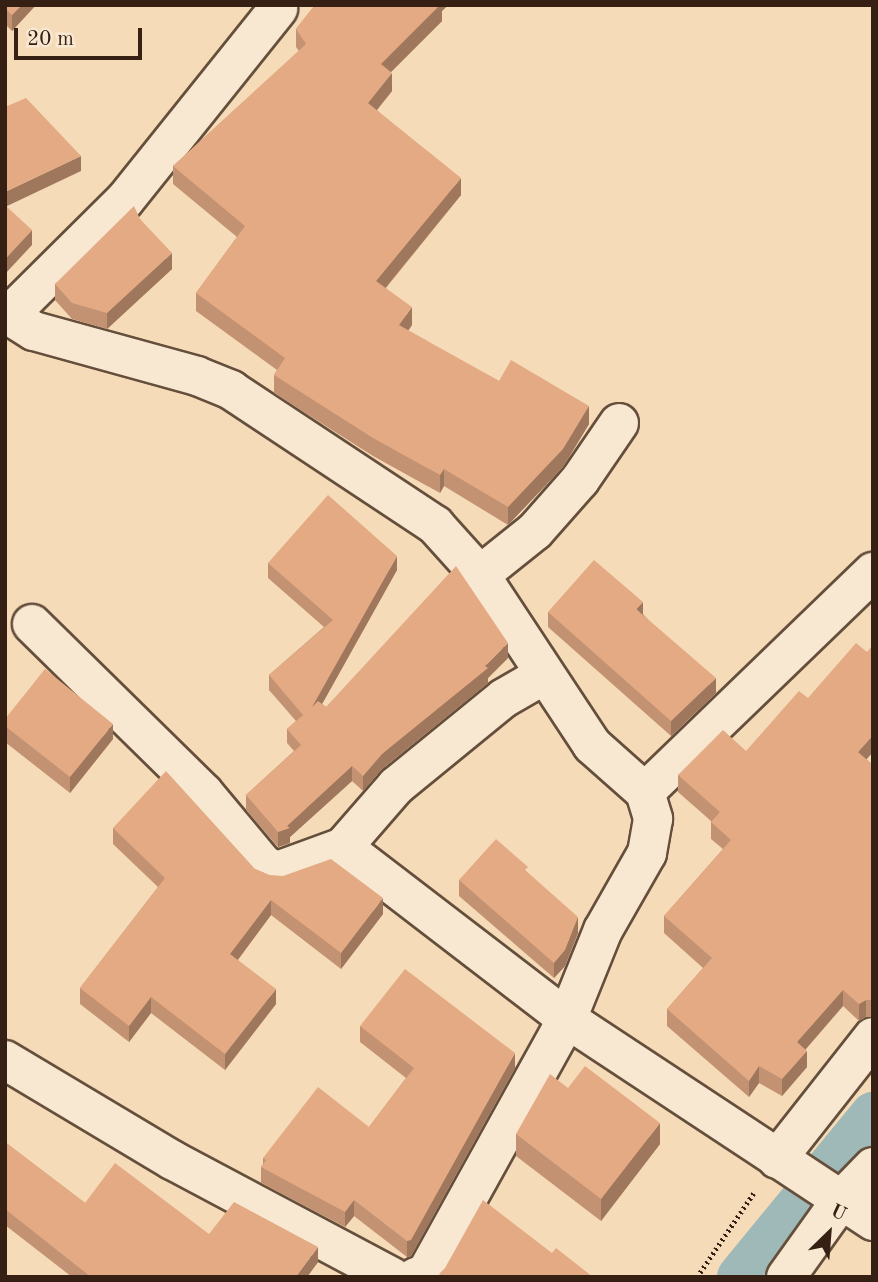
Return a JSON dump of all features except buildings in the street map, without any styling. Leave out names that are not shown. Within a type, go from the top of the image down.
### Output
[{"type":"street","points":[[278,9],[125,200],[7,314],[34,331],[197,376],[231,390],[435,525],[480,575],[592,745],[645,792],[653,819],[647,853],[603,930],[567,1019],[426,1273],[416,1277]]},
{"type":"street","points":[[480,575],[535,531],[580,480],[619,424]]},
{"type":"street","points":[[645,792],[873,572]]},
{"type":"street","points":[[32,624],[202,792],[264,865],[277,871],[344,847],[396,786],[504,698],[544,675]]},
{"type":"street","points":[[344,847],[567,1019],[873,1221]]},
{"type":"street","points":[[783,1162],[873,1037]]},
{"type":"street","points":[[5,1060],[172,1160],[330,1263],[392,1277]]},
{"type":"street","points":[[786,1277],[833,1194],[873,1167]]},
{"type":"path","points":[[697,1277],[783,1162]]},
{"type":"waterway","points":[[740,1277],[873,1115]]}]
